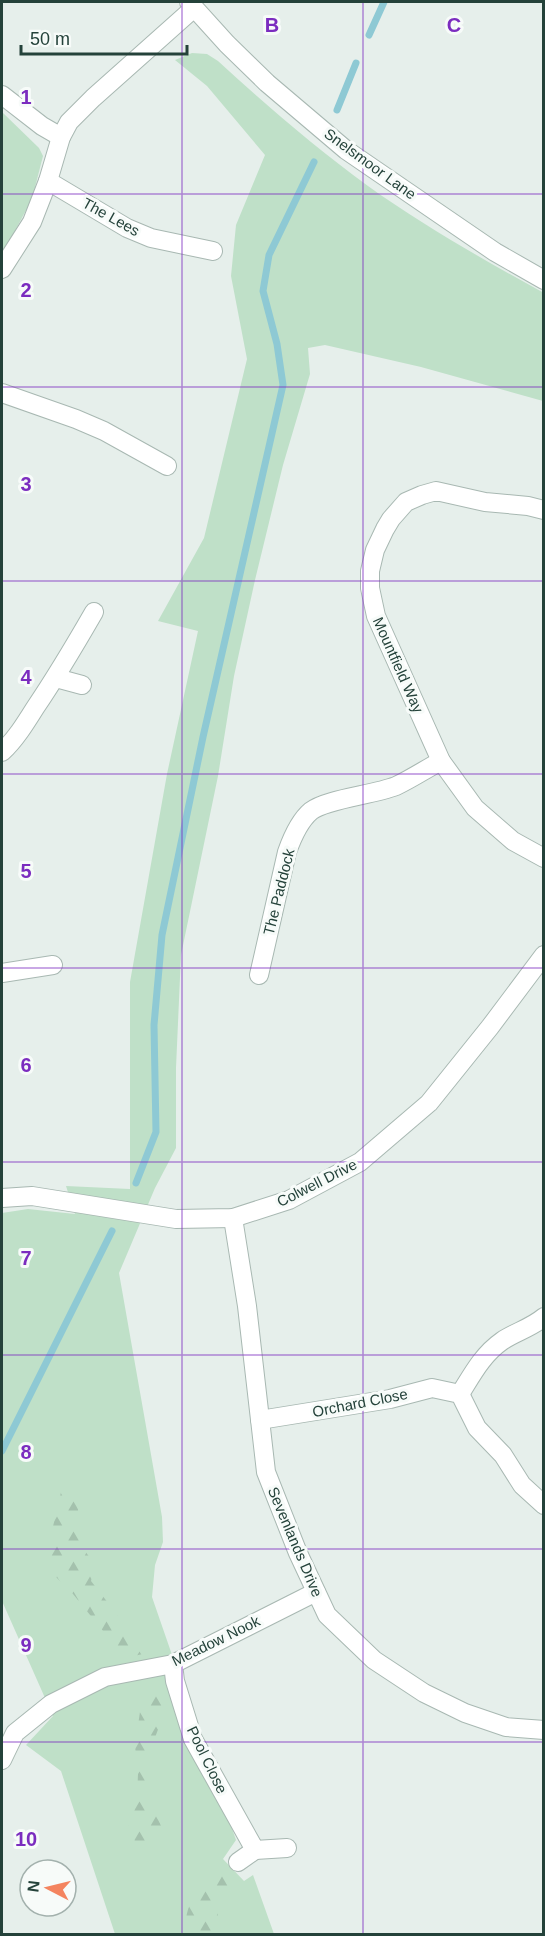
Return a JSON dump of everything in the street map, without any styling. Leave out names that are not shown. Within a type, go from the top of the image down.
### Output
[{"type":"street","points":[[2,269],[32,222],[48,181],[61,137],[69,122],[191,5]]},
{"type":"street","name":"Snelsmoor Lane","points":[[191,5],[267,82],[346,150],[495,252],[543,280]]},
{"type":"street","points":[[2,94],[42,126],[61,137]]},
{"type":"street","name":"The Lees","points":[[48,181],[127,228],[151,238],[213,251]]},
{"type":"street","points":[[2,393],[105,431],[167,466]]},
{"type":"street","name":"Mountfield Way","points":[[543,510],[528,506],[485,502],[436,491],[422,495],[406,502],[391,519],[375,550],[370,571],[370,588],[376,616],[441,761],[475,808],[513,841],[543,858]]},
{"type":"street","points":[[2,752],[25,725],[56,678],[93,612]]},
{"type":"street","points":[[56,678],[82,685]]},
{"type":"street","name":"The Paddock","points":[[259,975],[287,852],[293,836],[309,813],[319,806],[396,786],[441,761]]},
{"type":"street","name":"Colwell Drive","points":[[2,1198],[32,1196],[176,1219],[233,1218],[289,1200],[360,1162],[429,1103],[543,955]]},
{"type":"street","points":[[2,973],[53,965]]},
{"type":"street","name":"Sevenlands Drive","points":[[233,1218],[247,1306],[266,1472],[298,1553],[327,1615],[374,1660],[424,1693],[465,1713],[498,1724],[543,1730]]},
{"type":"street","points":[[540,1327],[502,1341],[481,1359],[460,1395],[477,1428],[502,1455],[522,1485],[543,1505]]},
{"type":"street","name":"Orchard Close","points":[[260,1420],[390,1399],[432,1388],[460,1395]]},
{"type":"street","name":"Meadow Nook","points":[[2,1760],[15,1733],[51,1704],[105,1677],[173,1664],[316,1592]]},
{"type":"street","name":"Pool Close","points":[[173,1664],[175,1681],[193,1739],[255,1850]]},
{"type":"street","points":[[238,1862],[255,1850],[287,1848]]},
{"type":"green space","points":[[192,53],[207,54],[218,61],[310,141],[389,201],[454,242],[544,293],[543,401],[421,367],[325,345],[308,348],[310,374],[283,465],[255,580],[234,676],[218,776],[181,955],[176,1068],[176,1148],[155,1188],[119,1273],[162,1517],[163,1542],[155,1565],[152,1597],[236,1840],[223,1859],[244,1881],[253,1875],[274,1934],[115,1934],[61,1771],[26,1745],[53,1716],[2,1601],[2,1213],[28,1209],[75,1214],[66,1186],[130,1189],[130,982],[167,774],[198,631],[158,621],[204,538],[247,359],[231,276],[236,225],[265,155],[207,86],[175,60]]},
{"type":"green space","points":[[2,112],[39,148],[43,156],[32,199],[2,255]]},
{"type":"green space","points":[[74,1486],[85,1551],[95,1565],[91,1581],[147,1653],[125,1658],[73,1594],[44,1565],[62,1488]]},
{"type":"green space","points":[[159,1690],[164,1696],[163,1716],[150,1751],[147,1769],[148,1789],[161,1826],[153,1842],[138,1843],[125,1834],[137,1803],[138,1773],[135,1746],[141,1705]]},
{"type":"green space","points":[[215,1872],[226,1873],[234,1881],[218,1910],[217,1934],[184,1934],[192,1900]]},
{"type":"waterway","points":[[369,35],[384,2]]},
{"type":"waterway","points":[[337,110],[356,63]]},
{"type":"waterway","points":[[136,1183],[156,1132],[154,1025],[162,935],[203,737],[283,385],[277,344],[263,291],[269,255],[314,162]]},
{"type":"waterway","points":[[2,1451],[112,1231]]}]
